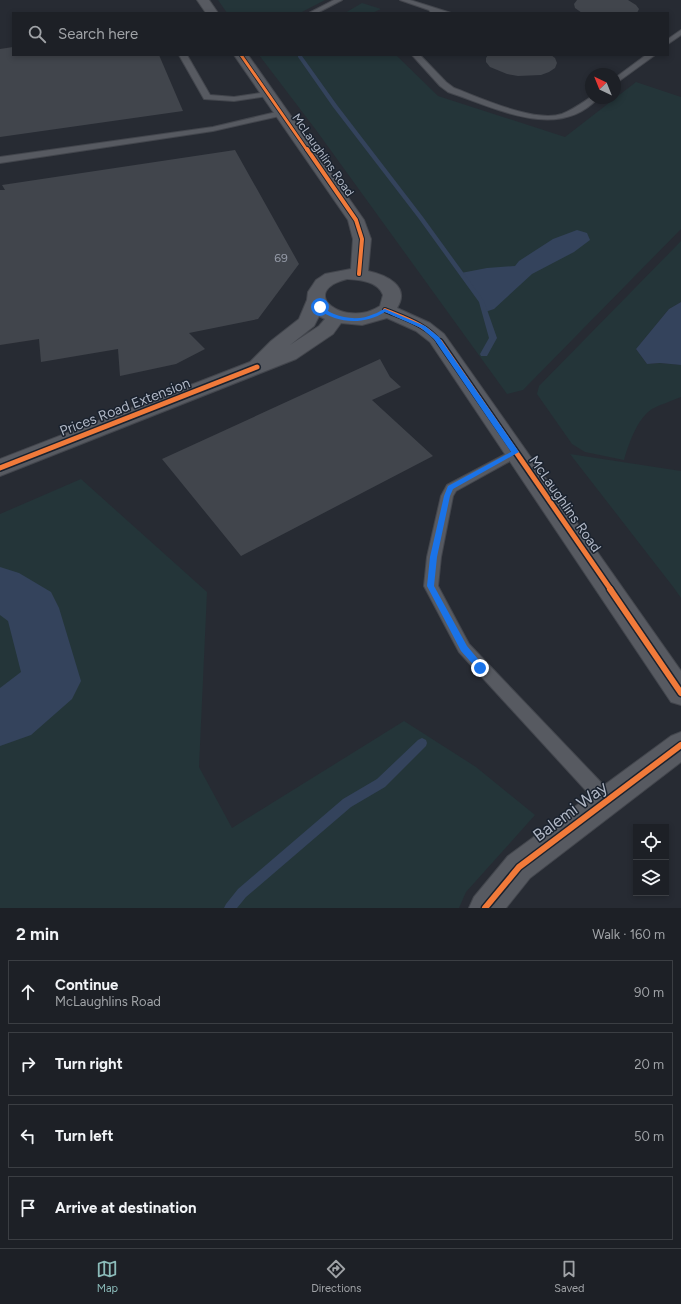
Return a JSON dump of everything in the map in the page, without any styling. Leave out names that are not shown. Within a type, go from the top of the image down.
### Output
[{"type":"street","points":[[203,0],[211,12]]},
{"type":"street","name":"McLaughlins Road","points":[[242,56],[356,220],[362,239],[359,274]]},
{"type":"street","points":[[359,274],[382,281],[389,288],[392,295],[391,303],[385,310],[375,316],[363,319],[349,320],[336,317],[327,313],[316,301],[316,294],[319,287],[326,281],[336,276],[359,274]]},
{"type":"street","name":"Prices Road Extension","points":[[257,367],[278,345],[307,322],[316,301]]},
{"type":"street","name":"McLaughlins Road","points":[[385,310],[417,324],[436,338],[681,693]]},
{"type":"street","name":"Prices Road Extension","points":[[0,468],[173,402],[289,354],[326,330],[336,317]]},
{"type":"street","name":"Balemi Way","points":[[484,908],[519,867],[681,746]]},
{"type":"lane","points":[[314,12],[339,0]]},
{"type":"lane","points":[[403,0],[444,12]]},
{"type":"lane","points":[[420,5],[431,9],[434,12]]},
{"type":"lane","points":[[669,41],[681,32]]},
{"type":"lane","points":[[183,56],[207,97],[234,99],[268,94]]},
{"type":"lane","points":[[417,56],[443,84],[451,90],[527,116],[553,118],[575,112],[586,104]]},
{"type":"lane","points":[[621,78],[650,56]]},
{"type":"lane","points":[[0,160],[213,129],[281,113]]},
{"type":"lane","points":[[515,452],[451,488],[447,496],[434,557],[430,586],[464,648],[607,801]]},
{"type":"shaded area","points":[[218,0],[325,0],[302,12],[226,12]]},
{"type":"shaded area","points":[[362,3],[381,9],[374,12],[347,12]]},
{"type":"shaded area","points":[[260,56],[397,56],[438,96],[565,137],[608,104],[621,104],[621,94],[636,82],[681,97],[681,229],[523,390],[507,394],[316,130]]},
{"type":"shaded area","points":[[681,241],[681,302],[669,309],[636,349],[647,364],[660,363],[681,365],[681,397],[655,407],[647,413],[634,432],[624,460],[585,452],[572,444],[537,394],[539,386]]},
{"type":"shaded area","points":[[570,454],[681,471],[681,598],[674,588]]},
{"type":"shaded area","points":[[81,479],[207,592],[199,767],[232,828],[404,721],[476,767],[535,815],[466,892],[459,908],[0,908],[0,514]]},
{"type":"water","points":[[577,230],[587,233],[590,240],[574,252],[532,274],[494,309],[485,312],[482,301],[461,273],[487,268],[515,266],[519,261],[553,239]]},
{"type":"water","points":[[681,302],[681,365],[660,363],[647,364],[636,349],[669,309]]},
{"type":"building","points":[[577,0],[628,0],[639,9],[638,12],[581,12],[575,8],[574,4]]},
{"type":"building","points":[[12,47],[12,56],[159,56],[183,111],[0,137],[0,49]]},
{"type":"building","points":[[487,56],[552,56],[557,63],[555,68],[541,75],[518,76],[507,74],[490,67],[486,62]]},
{"type":"building","points":[[235,150],[299,264],[258,319],[189,333],[205,349],[176,364],[120,376],[118,349],[41,362],[39,339],[0,345],[0,190],[5,190],[2,185]]},
{"type":"building","points":[[380,359],[390,377],[401,387],[372,400],[433,456],[241,556],[162,459]]},
{"type":"waterway","points":[[300,57],[482,302],[493,338],[484,354]]},
{"type":"waterway","points":[[0,588],[32,608],[52,681],[10,716],[0,719]]},
{"type":"waterway","points":[[230,908],[242,893],[271,868],[347,803],[381,783],[422,743]]},
{"type":"cycle path","points":[[242,56],[356,220],[362,239],[359,274]]},
{"type":"cycle path","points":[[385,310],[423,327],[437,338],[681,693]]},
{"type":"cycle path","points":[[0,468],[257,367]]},
{"type":"cycle path","points":[[485,908],[519,867],[681,745]]},
{"type":"route","points":[[320,307],[327,313],[349,320],[375,316],[385,310],[423,327],[436,338],[515,452],[451,488],[447,496],[434,557],[430,586],[464,648],[480,668]]}]
